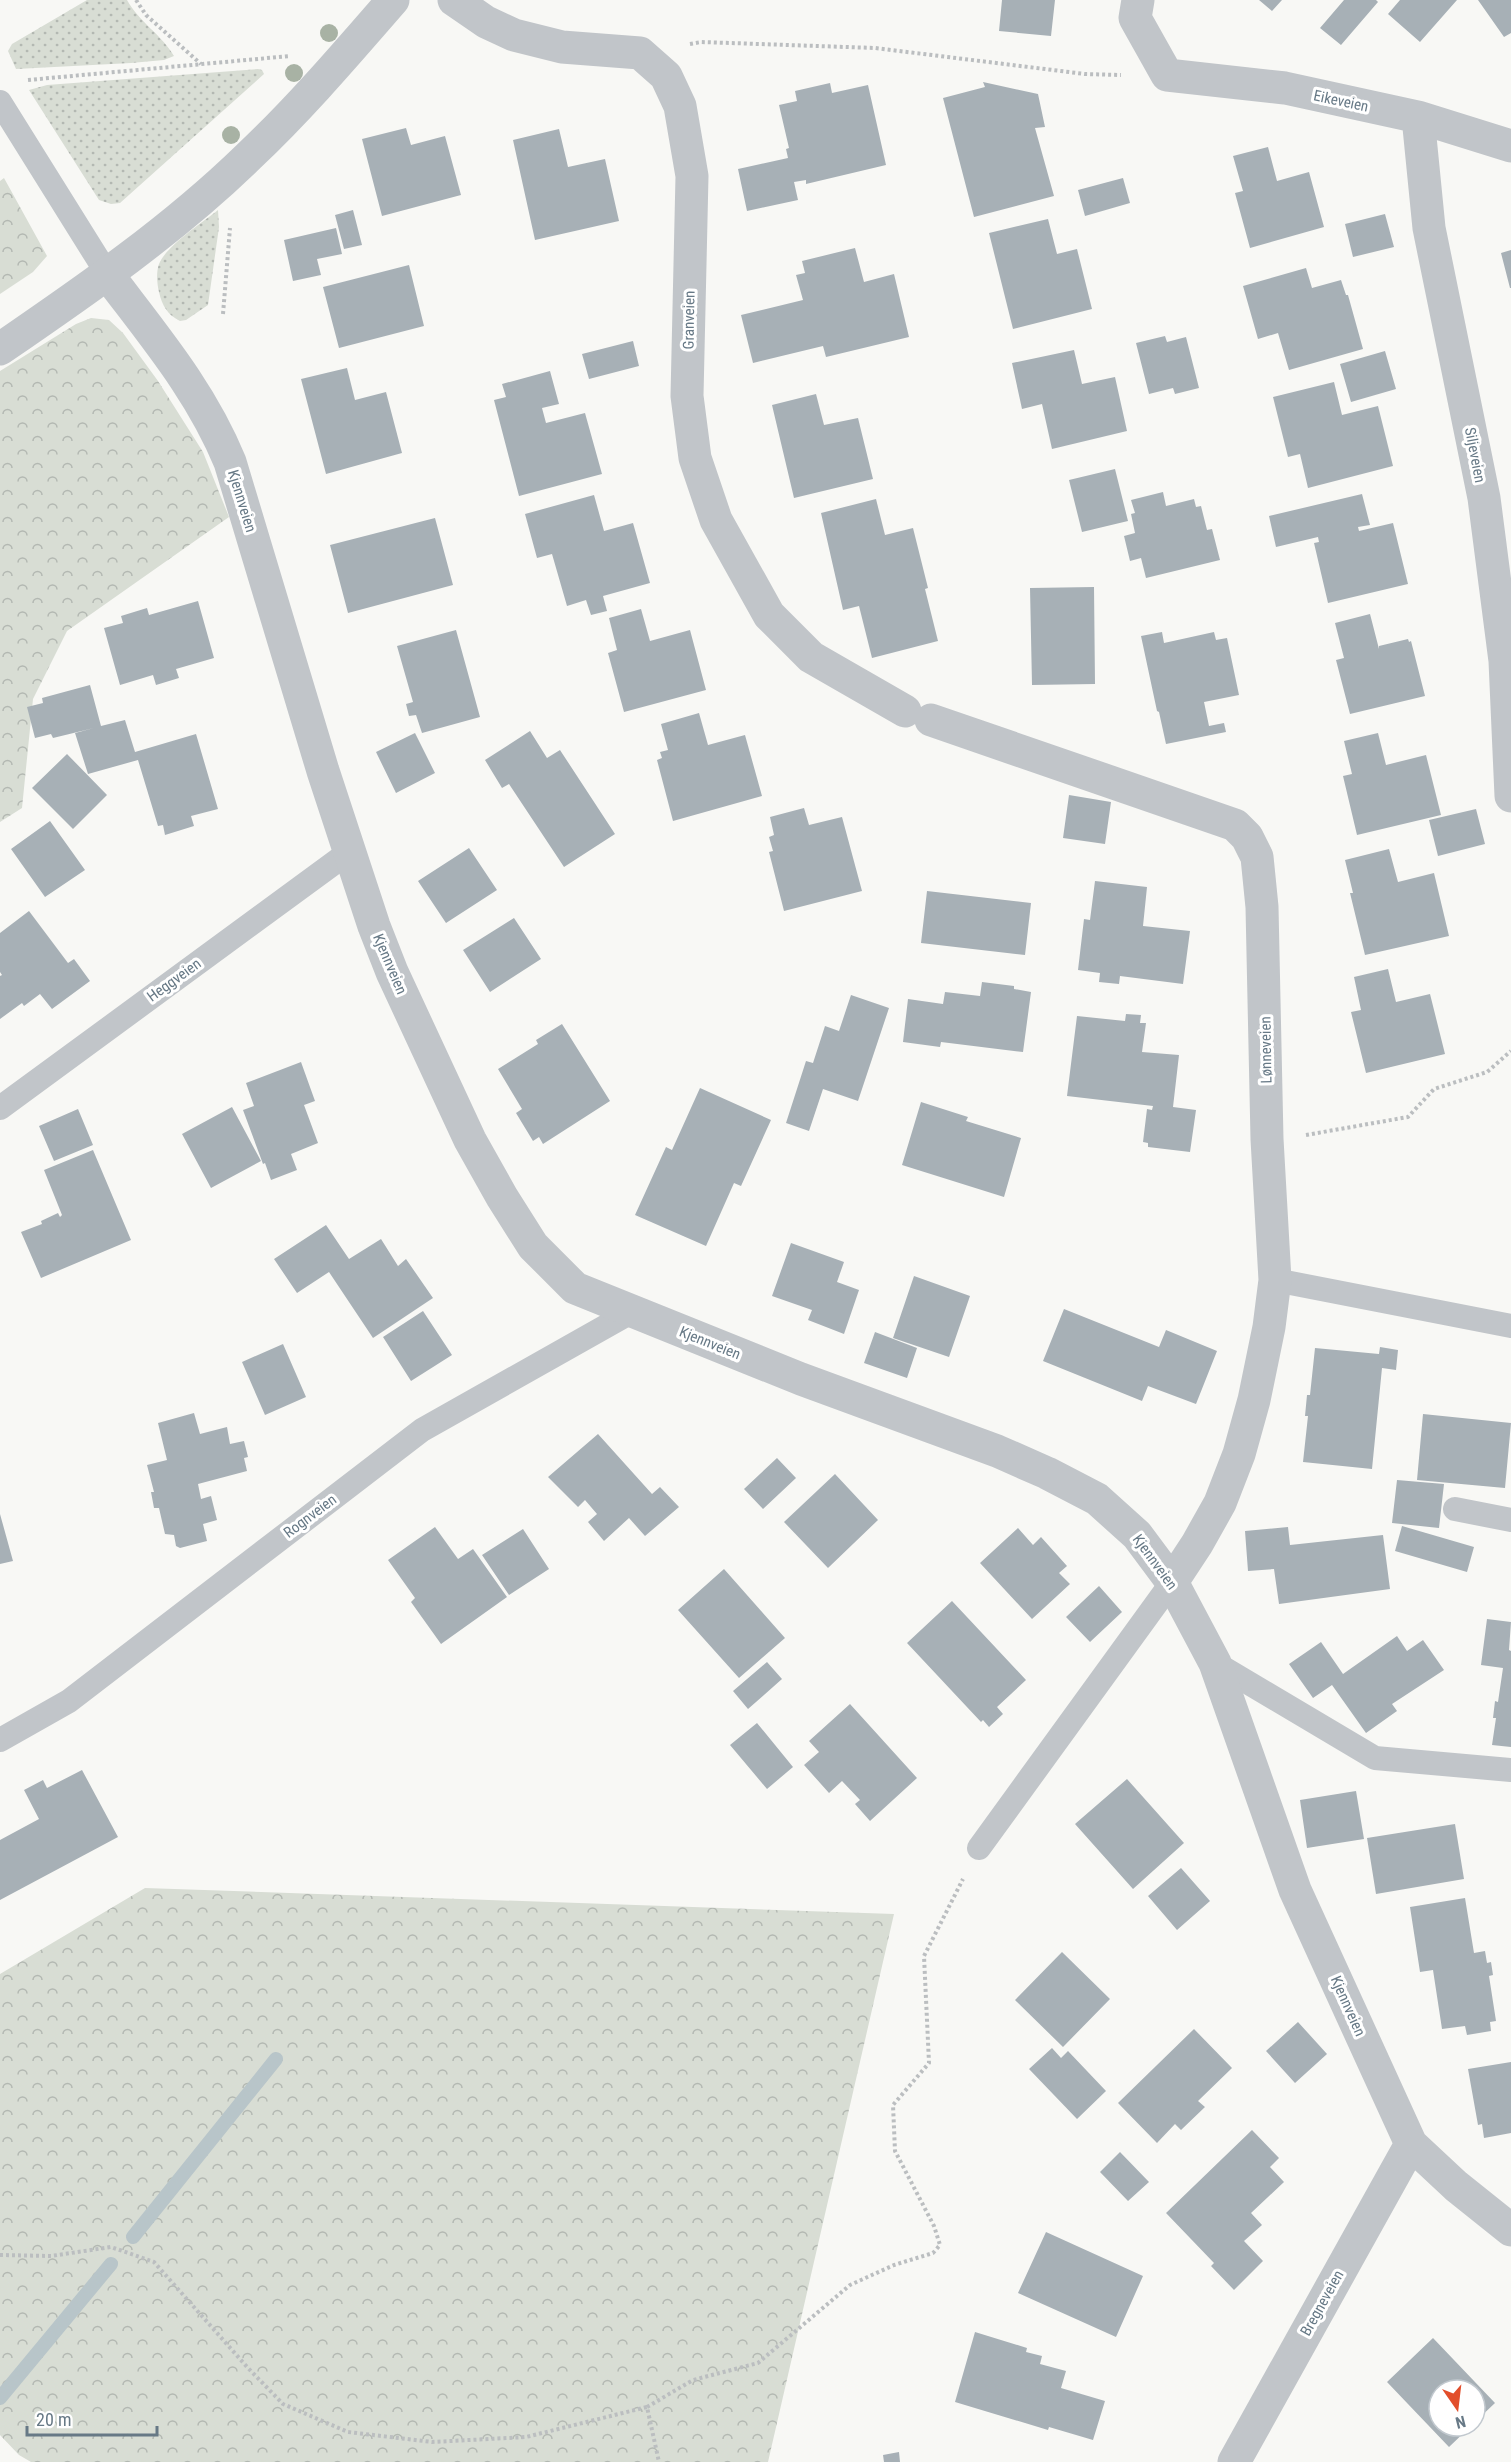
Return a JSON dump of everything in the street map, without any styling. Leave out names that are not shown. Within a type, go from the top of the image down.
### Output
[{"type":"street","points":[[0,349],[108,275],[179,219],[247,159],[317,87],[393,0]]},
{"type":"street","points":[[454,0],[486,22],[514,35],[562,46],[640,53]]},
{"type":"street","points":[[1138,0],[1135,18],[1167,75]]},
{"type":"street","name":"Granveien","points":[[640,53],[666,76],[680,106],[692,176],[687,396],[695,458],[716,520],[769,615],[811,657],[918,716]]},
{"type":"street","name":"Eikeveien","points":[[1167,75],[1285,88],[1418,117],[1511,146]]},
{"type":"street","name":"Siljeveien","points":[[1418,117],[1429,228],[1484,498],[1505,661],[1511,796]]},
{"type":"street","name":"Kjennveien","points":[[108,275],[198,396],[216,428],[230,462],[349,852],[374,926],[392,972],[470,1140],[533,1246],[576,1288],[801,1379],[997,1451],[1047,1473],[1097,1499],[1137,1535],[1172,1582],[1215,1663],[1295,1890],[1411,2144],[1456,2186],[1511,2230]]},
{"type":"street","name":"Lønneveien","points":[[918,716],[1201,811],[1235,825],[1247,837],[1257,857],[1262,907],[1267,1139],[1275,1280],[1269,1327],[1254,1400],[1239,1454],[1220,1503],[1172,1582]]},
{"type":"street","name":"Bregneveien","points":[[1234,2462],[1411,2144]]},
{"type":"lane","points":[[0,102],[108,275]]},
{"type":"lane","name":"Heggveien","points":[[0,1108],[349,852]]},
{"type":"lane","points":[[1275,1280],[1511,1326]]},
{"type":"lane","name":"Rognveien","points":[[0,1740],[69,1701],[422,1430],[633,1311]]},
{"type":"lane","points":[[1455,1509],[1511,1520]]},
{"type":"lane","points":[[979,1848],[1172,1582]]},
{"type":"lane","points":[[1215,1663],[1375,1758],[1511,1770]]},
{"type":"path","points":[[136,0],[146,15],[201,64]]},
{"type":"path","points":[[640,53],[701,42],[875,48],[1085,74],[1167,75]]},
{"type":"path","points":[[18,81],[293,56]]},
{"type":"path","points":[[223,314],[230,221]]},
{"type":"path","points":[[1267,1139],[1288,1138],[1408,1117],[1434,1089],[1487,1072],[1511,1051]]},
{"type":"path","points":[[0,2255],[51,2256],[111,2247],[154,2262],[283,2404],[348,2432],[432,2442],[526,2437],[647,2407],[693,2380],[758,2363],[850,2285],[894,2265],[933,2253],[940,2245],[934,2226],[895,2151],[893,2105],[928,2063],[924,1956],[979,1848]]},
{"type":"path","points":[[647,2407],[659,2462]]},
{"type":"green space","points":[[87,0],[127,0],[174,56],[164,60],[131,63],[16,69],[8,51],[12,44]]},
{"type":"green space","points":[[258,69],[264,74],[120,203],[111,204],[99,200],[29,90],[47,85]]},
{"type":"green space","points":[[4,178],[47,256],[33,272],[0,294],[0,181]]},
{"type":"green space","points":[[218,210],[219,227],[208,305],[186,320],[180,321],[166,310],[162,302],[157,282],[159,264],[169,249]]},
{"type":"green space","points":[[91,318],[109,320],[123,333],[158,381],[203,452],[229,517],[67,631],[33,699],[22,808],[0,822],[0,371],[76,324]]},
{"type":"green space","points":[[145,1888],[894,1914],[768,2462],[31,2462],[19,2455],[0,2435],[0,1974]]},
{"type":"building","points":[[1002,0],[1055,0],[1051,36],[999,31]]},
{"type":"building","points":[[1259,0],[1282,0],[1272,11]]},
{"type":"building","points":[[1344,0],[1376,0],[1378,2],[1341,45],[1320,28]]},
{"type":"building","points":[[1400,0],[1457,0],[1420,42],[1388,14]]},
{"type":"building","points":[[1478,0],[1511,0],[1511,33],[1504,37]]},
{"type":"building","points":[[983,82],[1038,94],[1045,127],[1035,128],[1054,196],[974,217],[943,98],[985,87]]},
{"type":"building","points":[[830,83],[832,93],[868,85],[886,165],[806,184],[806,180],[794,182],[798,200],[747,211],[738,169],[788,158],[786,149],[789,148],[779,105],[797,101],[795,91]]},
{"type":"building","points":[[406,128],[411,145],[445,136],[461,195],[382,216],[362,139]]},
{"type":"building","points":[[559,129],[568,167],[605,159],[619,221],[535,240],[513,140]]},
{"type":"building","points":[[1268,147],[1277,181],[1309,172],[1324,227],[1250,248],[1235,193],[1243,191],[1233,156]]},
{"type":"building","points":[[1123,178],[1130,203],[1085,216],[1078,190]]},
{"type":"building","points":[[353,210],[362,245],[344,249],[335,215]]},
{"type":"building","points":[[1385,214],[1394,247],[1353,257],[1345,224]]},
{"type":"building","points":[[1048,219],[1057,254],[1077,249],[1092,309],[1013,329],[989,233]]},
{"type":"building","points":[[336,228],[342,254],[317,259],[321,275],[293,281],[284,240]]},
{"type":"building","points":[[855,248],[864,282],[894,274],[909,337],[826,357],[823,346],[753,363],[741,315],[803,300],[796,275],[805,273],[802,261]]},
{"type":"building","points":[[1511,250],[1511,288],[1510,288],[1501,253]]},
{"type":"building","points":[[409,265],[424,326],[339,348],[323,287]]},
{"type":"building","points":[[1306,268],[1312,288],[1341,280],[1346,295],[1348,295],[1363,349],[1289,370],[1278,333],[1258,339],[1243,286]]},
{"type":"building","points":[[1165,336],[1167,342],[1186,337],[1199,388],[1175,394],[1173,388],[1149,394],[1136,343]]},
{"type":"building","points":[[633,341],[639,366],[589,379],[582,354]]},
{"type":"building","points":[[1074,350],[1082,384],[1115,377],[1127,431],[1052,449],[1042,404],[1022,409],[1012,363]]},
{"type":"building","points":[[1385,351],[1396,389],[1351,402],[1340,364]]},
{"type":"building","points":[[347,368],[355,400],[386,392],[402,453],[326,474],[301,379]]},
{"type":"building","points":[[550,371],[559,404],[542,408],[546,423],[585,413],[602,474],[519,496],[494,400],[506,397],[502,384]]},
{"type":"building","points":[[1334,382],[1342,415],[1378,406],[1393,466],[1308,488],[1300,454],[1288,457],[1273,397]]},
{"type":"building","points":[[816,394],[824,425],[858,418],[873,479],[794,498],[772,405]]},
{"type":"building","points":[[1115,469],[1128,521],[1082,532],[1069,480]]},
{"type":"building","points":[[1163,492],[1166,506],[1194,499],[1196,507],[1201,506],[1207,530],[1212,529],[1220,560],[1146,578],[1141,558],[1130,561],[1124,536],[1135,533],[1131,514],[1135,513],[1131,500]]},
{"type":"building","points":[[1362,494],[1370,525],[1358,527],[1359,531],[1393,523],[1408,584],[1328,603],[1314,543],[1319,542],[1318,537],[1276,547],[1269,516]]},
{"type":"building","points":[[594,495],[604,531],[633,523],[650,583],[603,596],[607,611],[591,615],[586,600],[567,606],[552,554],[537,558],[525,514]]},
{"type":"building","points":[[876,499],[885,535],[913,528],[938,641],[872,658],[859,606],[843,610],[821,513]]},
{"type":"building","points":[[435,518],[453,585],[348,613],[330,545]]},
{"type":"building","points":[[1094,587],[1095,684],[1032,685],[1030,588]]},
{"type":"building","points":[[198,601],[214,658],[176,669],[179,678],[156,685],[153,675],[120,685],[104,628],[123,623],[121,616],[147,608],[149,615]]},
{"type":"building","points":[[641,609],[650,641],[690,630],[706,690],[624,712],[608,653],[617,650],[609,618]]},
{"type":"building","points":[[1370,614],[1379,649],[1379,646],[1408,639],[1409,642],[1411,641],[1425,696],[1350,714],[1336,660],[1344,658],[1335,623]]},
{"type":"building","points":[[456,630],[480,717],[422,733],[416,715],[409,716],[406,704],[413,702],[397,646]]},
{"type":"building","points":[[1162,632],[1164,643],[1214,632],[1216,640],[1227,638],[1239,695],[1204,702],[1209,726],[1224,723],[1226,732],[1166,744],[1141,636]]},
{"type":"building","points":[[90,685],[101,726],[125,720],[135,752],[196,734],[218,809],[191,816],[194,826],[165,835],[163,825],[158,826],[138,760],[88,774],[75,733],[94,728],[53,738],[51,734],[35,738],[27,707],[43,703],[42,698]]},
{"type":"building","points":[[699,713],[708,745],[745,735],[762,796],[673,821],[657,760],[662,758],[660,752],[668,750],[661,724]]},
{"type":"building","points":[[530,731],[547,758],[560,750],[615,834],[564,867],[509,784],[502,788],[485,760]]},
{"type":"building","points":[[415,733],[435,773],[396,793],[376,752]]},
{"type":"building","points":[[1378,733],[1386,765],[1426,755],[1441,815],[1357,835],[1343,776],[1352,774],[1344,741]]},
{"type":"building","points":[[67,754],[107,795],[73,829],[32,788]]},
{"type":"building","points":[[1069,795],[1111,802],[1105,844],[1063,838]]},
{"type":"building","points":[[804,808],[809,825],[842,817],[862,891],[784,911],[769,852],[773,851],[769,837],[774,835],[770,817]]},
{"type":"building","points":[[1476,809],[1485,844],[1438,856],[1429,820]]},
{"type":"building","points":[[50,821],[85,870],[45,897],[11,849]]},
{"type":"building","points":[[469,848],[497,890],[446,923],[418,881]]},
{"type":"building","points":[[1389,849],[1398,882],[1434,873],[1449,936],[1365,955],[1350,893],[1353,893],[1345,860]]},
{"type":"building","points":[[1095,881],[1147,887],[1143,926],[1190,931],[1183,984],[1120,976],[1119,984],[1099,982],[1100,973],[1078,970],[1084,919],[1090,920]]},
{"type":"building","points":[[927,891],[1031,903],[1025,955],[921,943]]},
{"type":"building","points":[[29,911],[68,963],[74,959],[90,981],[52,1009],[40,994],[24,1006],[22,1003],[0,1019],[0,976],[2,975],[0,972],[0,933]]},
{"type":"building","points":[[514,918],[541,959],[490,992],[463,950]]},
{"type":"building","points":[[1388,969],[1396,1002],[1430,994],[1445,1054],[1366,1073],[1351,1012],[1361,1010],[1354,977]]},
{"type":"building","points":[[982,982],[1014,986],[1014,989],[1031,992],[1023,1052],[941,1042],[940,1047],[903,1042],[908,999],[943,1004],[945,992],[980,996]]},
{"type":"building","points":[[851,995],[889,1008],[858,1101],[823,1089],[809,1131],[786,1123],[806,1061],[813,1063],[825,1026],[839,1031]]},
{"type":"building","points":[[1126,1014],[1141,1015],[1140,1023],[1146,1023],[1142,1052],[1179,1055],[1173,1107],[1196,1110],[1190,1152],[1148,1147],[1148,1143],[1143,1142],[1147,1109],[1152,1110],[1153,1106],[1067,1096],[1077,1016],[1125,1021]]},
{"type":"building","points":[[562,1024],[610,1101],[543,1144],[539,1137],[533,1141],[516,1113],[522,1109],[498,1069],[538,1044],[536,1040]]},
{"type":"building","points":[[301,1062],[315,1101],[304,1105],[318,1143],[291,1154],[297,1170],[271,1180],[243,1110],[254,1106],[246,1083]]},
{"type":"building","points":[[700,1088],[771,1120],[741,1186],[734,1183],[706,1246],[635,1215],[666,1147],[672,1150]]},
{"type":"building","points":[[921,1102],[968,1117],[966,1121],[1021,1138],[1004,1197],[902,1165]]},
{"type":"building","points":[[232,1107],[261,1161],[211,1188],[182,1134]]},
{"type":"building","points":[[78,1109],[93,1145],[54,1161],[39,1126]]},
{"type":"building","points":[[93,1150],[131,1240],[41,1278],[21,1232],[42,1224],[41,1221],[58,1213],[60,1217],[62,1215],[44,1170]]},
{"type":"building","points":[[326,1225],[349,1259],[381,1239],[398,1266],[406,1259],[433,1298],[373,1338],[329,1272],[297,1293],[274,1259]]},
{"type":"building","points":[[791,1243],[844,1262],[837,1282],[859,1290],[844,1334],[808,1320],[812,1310],[772,1296]]},
{"type":"building","points":[[914,1276],[970,1296],[949,1357],[893,1338]]},
{"type":"building","points":[[1064,1309],[1159,1347],[1166,1330],[1217,1351],[1196,1404],[1148,1386],[1142,1401],[1043,1361]]},
{"type":"building","points":[[423,1311],[452,1355],[411,1381],[383,1337]]},
{"type":"building","points":[[875,1332],[917,1348],[907,1378],[864,1363]]},
{"type":"building","points":[[283,1344],[306,1397],[265,1415],[242,1362]]},
{"type":"building","points":[[1380,1347],[1398,1350],[1396,1370],[1382,1368],[1372,1469],[1303,1462],[1308,1416],[1305,1416],[1307,1395],[1310,1395],[1315,1348],[1379,1354]]},
{"type":"building","points":[[194,1413],[200,1434],[227,1427],[230,1444],[244,1441],[248,1457],[244,1458],[247,1471],[198,1484],[201,1499],[211,1496],[217,1520],[203,1524],[207,1541],[180,1548],[176,1546],[174,1535],[165,1534],[159,1508],[154,1508],[151,1492],[154,1492],[147,1465],[167,1460],[158,1423]]},
{"type":"building","points":[[1423,1414],[1511,1423],[1505,1488],[1417,1480]]},
{"type":"building","points":[[598,1434],[652,1494],[660,1487],[679,1507],[645,1536],[629,1518],[604,1541],[588,1522],[597,1514],[585,1500],[578,1507],[548,1477]]},
{"type":"building","points":[[777,1458],[796,1478],[763,1509],[744,1489]]},
{"type":"building","points":[[835,1474],[878,1520],[828,1568],[784,1522]]},
{"type":"building","points":[[1397,1480],[1444,1484],[1439,1528],[1392,1523]]},
{"type":"building","points":[[0,1514],[13,1561],[0,1564]]},
{"type":"building","points":[[1402,1526],[1474,1547],[1467,1572],[1395,1551]]},
{"type":"building","points":[[435,1527],[458,1559],[473,1549],[507,1597],[441,1644],[411,1602],[415,1598],[388,1560]]},
{"type":"building","points":[[1288,1527],[1290,1545],[1383,1535],[1390,1589],[1279,1604],[1274,1569],[1248,1571],[1245,1531]]},
{"type":"building","points":[[1018,1528],[1033,1545],[1041,1537],[1067,1566],[1059,1573],[1070,1584],[1032,1619],[980,1563]]},
{"type":"building","points":[[523,1529],[549,1569],[509,1595],[482,1555]]},
{"type":"building","points":[[724,1569],[785,1638],[739,1678],[678,1610]]},
{"type":"building","points":[[1099,1586],[1122,1612],[1090,1642],[1066,1617]]},
{"type":"building","points":[[952,1601],[1026,1680],[997,1707],[1003,1714],[989,1727],[983,1720],[981,1722],[907,1643]]},
{"type":"building","points":[[1487,1619],[1511,1622],[1509,1650],[1511,1651],[1511,1747],[1492,1745],[1496,1718],[1493,1718],[1495,1701],[1498,1702],[1503,1668],[1481,1665]]},
{"type":"building","points":[[1397,1636],[1407,1651],[1423,1640],[1444,1670],[1392,1704],[1397,1711],[1366,1733],[1332,1685],[1313,1698],[1289,1664],[1321,1642],[1343,1674]]},
{"type":"building","points":[[767,1662],[782,1679],[748,1709],[733,1691]]},
{"type":"building","points":[[850,1704],[917,1778],[870,1821],[855,1804],[860,1800],[842,1781],[829,1793],[804,1765],[819,1752],[809,1741]]},
{"type":"building","points":[[757,1723],[793,1767],[767,1789],[730,1745]]},
{"type":"building","points":[[82,1770],[118,1837],[0,1900],[0,1840],[39,1819],[24,1790],[43,1780],[47,1788]]},
{"type":"building","points":[[1127,1779],[1184,1843],[1133,1889],[1075,1824]]},
{"type":"building","points":[[1356,1791],[1364,1839],[1307,1848],[1300,1800]]},
{"type":"building","points":[[1455,1824],[1464,1879],[1376,1894],[1367,1838]]},
{"type":"building","points":[[1181,1868],[1210,1901],[1177,1930],[1148,1896]]},
{"type":"building","points":[[1465,1898],[1474,1953],[1485,1951],[1487,1963],[1491,1962],[1493,1975],[1489,1976],[1496,2021],[1490,2022],[1491,2031],[1467,2035],[1465,2026],[1442,2029],[1433,1970],[1420,1972],[1410,1907]]},
{"type":"building","points":[[1062,1952],[1110,1999],[1063,2047],[1015,2000]]},
{"type":"building","points":[[1298,2022],[1327,2054],[1295,2083],[1266,2051]]},
{"type":"building","points":[[1194,2029],[1232,2068],[1198,2101],[1205,2107],[1181,2130],[1175,2124],[1157,2143],[1118,2103]]},
{"type":"building","points":[[1052,2048],[1061,2058],[1068,2051],[1106,2091],[1077,2119],[1029,2069]]},
{"type":"building","points":[[1511,2062],[1511,2133],[1484,2138],[1482,2124],[1478,2125],[1468,2069]]},
{"type":"building","points":[[1252,2130],[1279,2158],[1270,2167],[1284,2182],[1251,2213],[1262,2225],[1244,2241],[1263,2261],[1234,2290],[1211,2266],[1214,2263],[1166,2213]]},
{"type":"building","points":[[1120,2152],[1149,2182],[1128,2201],[1100,2172]]},
{"type":"building","points":[[1046,2232],[1143,2276],[1116,2337],[1018,2293]]},
{"type":"building","points":[[975,2332],[1027,2348],[1026,2352],[1042,2356],[1040,2364],[1066,2371],[1061,2388],[1105,2401],[1093,2440],[1049,2427],[1048,2430],[955,2402]]},
{"type":"building","points":[[1433,2338],[1471,2378],[1427,2378],[1427,2424],[1387,2382]]},
{"type":"building","points":[[1487,2395],[1495,2403],[1487,2411]]},
{"type":"building","points":[[1440,2438],[1458,2438],[1449,2447]]},
{"type":"building","points":[[899,2452],[900,2462],[884,2462],[883,2455]]},
{"type":"waterway","points":[[133,2237],[276,2059]]},
{"type":"waterway","points":[[0,2398],[111,2264]]}]
